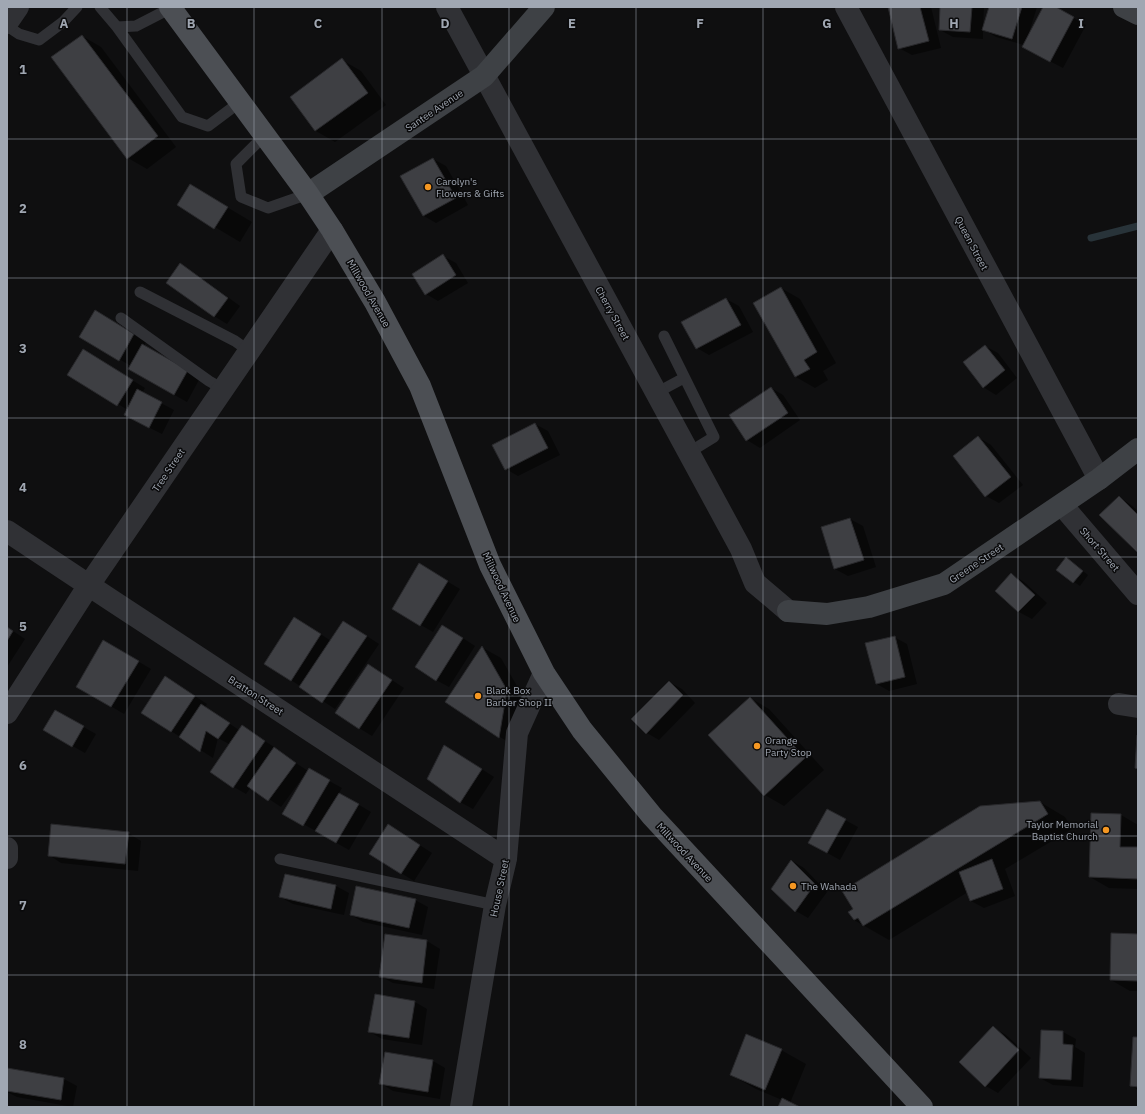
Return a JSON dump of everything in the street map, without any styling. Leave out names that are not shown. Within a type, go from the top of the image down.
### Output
[{"type":"main road","name":"Millwood Avenue","points":[[171,8],[308,194],[332,230],[375,302],[420,386],[490,565],[544,673],[582,730],[644,806],[922,1107]]},
{"type":"street","points":[[7,25],[18,7]]},
{"type":"street","name":"Cherry Street","points":[[447,7],[741,549],[755,583],[788,611]]},
{"type":"street","name":"Santee Avenue","points":[[308,194],[484,76],[544,7]]},
{"type":"street","name":"Queen Street","points":[[846,7],[1099,479]]},
{"type":"street","points":[[1124,7],[1138,14]]},
{"type":"street","name":"Tree Street","points":[[7,713],[89,586],[332,230]]},
{"type":"street","name":"Greene Street","points":[[788,611],[827,614],[862,608],[944,584],[1062,505],[1138,449]]},
{"type":"street","name":"Short Street","points":[[1062,505],[1138,594]]},
{"type":"street","name":"Bratton Street","points":[[7,531],[506,859]]},
{"type":"street","name":"House Street","points":[[461,1107],[495,905],[506,859],[516,733],[544,673]]},
{"type":"street","points":[[7,848],[7,858]]},
{"type":"lane","points":[[7,25],[19,34],[39,40],[63,22],[77,7]]},
{"type":"lane","points":[[100,7],[117,27],[182,117],[208,126],[240,102]]},
{"type":"lane","points":[[117,27],[136,26],[171,8]]},
{"type":"lane","points":[[264,135],[236,164],[241,198],[268,208],[308,194]]},
{"type":"lane","points":[[140,292],[235,341],[249,351]]},
{"type":"lane","points":[[120,318],[209,381],[223,389]]},
{"type":"lane","points":[[664,336],[714,437],[688,452]]},
{"type":"lane","points":[[656,393],[684,378]]},
{"type":"lane","points":[[280,859],[495,905]]},
{"type":"building","points":[[888,7],[920,7],[929,41],[898,49]]},
{"type":"building","points":[[940,7],[972,7],[970,32],[939,30]]},
{"type":"building","points":[[989,7],[1022,7],[1012,39],[982,30]]},
{"type":"building","points":[[1043,7],[1056,7],[1074,17],[1050,62],[1022,47]]},
{"type":"building","points":[[82,35],[158,136],[127,159],[51,57]]},
{"type":"building","points":[[342,58],[368,93],[315,131],[290,97]]},
{"type":"building","name":"Carolyn's Flowers & Gifts","points":[[433,158],[456,198],[423,216],[400,176]]},
{"type":"building","points":[[190,184],[228,207],[214,229],[177,205]]},
{"type":"building","points":[[443,254],[456,275],[425,295],[412,274]]},
{"type":"building","points":[[180,263],[228,298],[214,317],[166,283]]},
{"type":"building","points":[[781,287],[817,352],[804,360],[810,369],[795,377],[753,303]]},
{"type":"building","points":[[726,298],[741,325],[696,349],[681,322]]},
{"type":"building","points":[[95,310],[134,334],[119,361],[79,337]]},
{"type":"building","points":[[142,344],[188,370],[174,395],[128,369]]},
{"type":"building","points":[[985,345],[1005,370],[983,388],[963,362]]},
{"type":"building","points":[[83,349],[133,380],[117,406],[67,375]]},
{"type":"building","points":[[771,387],[788,413],[746,441],[729,415]]},
{"type":"building","points":[[137,389],[162,402],[149,428],[124,415]]},
{"type":"building","points":[[535,423],[548,448],[505,470],[492,445]]},
{"type":"building","points":[[978,436],[1011,477],[985,497],[953,456]]},
{"type":"building","points":[[1119,496],[1138,515],[1138,553],[1099,515]]},
{"type":"building","points":[[850,518],[864,560],[834,569],[821,527]]},
{"type":"building","points":[[1066,557],[1083,571],[1073,583],[1056,570]]},
{"type":"building","points":[[419,563],[448,581],[420,626],[392,609]]},
{"type":"building","points":[[1011,573],[1035,595],[1018,612],[995,591]]},
{"type":"building","points":[[294,617],[321,634],[291,681],[264,664]]},
{"type":"building","points":[[343,621],[367,636],[322,703],[299,687]]},
{"type":"building","points":[[442,625],[463,638],[436,681],[415,667]]},
{"type":"building","points":[[7,627],[13,631],[7,641]]},
{"type":"building","points":[[895,636],[905,677],[876,684],[865,643]]},
{"type":"building","points":[[103,640],[139,661],[111,707],[76,687]]},
{"type":"building","name":"Black Box Barber Shop II","points":[[482,646],[507,690],[499,738],[445,702]]},
{"type":"building","points":[[368,664],[392,680],[359,729],[335,713]]},
{"type":"building","points":[[165,676],[195,696],[171,732],[141,713]]},
{"type":"building","points":[[669,681],[683,695],[646,734],[631,719]]},
{"type":"building","name":"Orange Party Stop","points":[[750,697],[805,758],[764,796],[708,735]]},
{"type":"building","points":[[201,704],[230,723],[218,739],[206,731],[200,752],[179,737]]},
{"type":"building","points":[[55,710],[84,726],[72,747],[43,730]]},
{"type":"building","points":[[242,725],[265,741],[233,788],[210,772]]},
{"type":"building","points":[[1138,735],[1138,769],[1135,768]]},
{"type":"building","points":[[444,745],[482,769],[460,803],[427,779]]},
{"type":"building","points":[[274,747],[296,763],[268,801],[247,786]]},
{"type":"building","points":[[309,768],[330,780],[303,826],[282,814]]},
{"type":"building","points":[[339,793],[359,804],[336,843],[315,831]]},
{"type":"building","points":[[1040,801],[1048,814],[863,926],[858,918],[854,920],[848,912],[853,909],[842,891],[980,806]]},
{"type":"building","points":[[827,809],[846,819],[827,853],[808,843]]},
{"type":"building","name":"Taylor Memorial Baptist Church","points":[[1091,813],[1121,814],[1120,847],[1138,847],[1138,879],[1089,877]]},
{"type":"building","points":[[51,824],[129,832],[125,864],[48,856]]},
{"type":"building","points":[[388,824],[420,845],[401,874],[369,854]]},
{"type":"building","points":[[992,859],[1003,889],[970,901],[959,872]]},
{"type":"building","name":"The Wahada","points":[[791,860],[815,884],[795,912],[771,889]]},
{"type":"building","points":[[285,874],[336,885],[331,909],[279,897]]},
{"type":"building","points":[[356,886],[416,899],[409,928],[350,915]]},
{"type":"building","points":[[1111,933],[1138,934],[1138,981],[1110,980]]},
{"type":"building","points":[[385,934],[427,940],[422,983],[379,977]]},
{"type":"building","points":[[375,994],[415,1001],[409,1038],[368,1032]]},
{"type":"building","points":[[993,1026],[1019,1050],[985,1087],[959,1062]]},
{"type":"building","points":[[1041,1030],[1063,1031],[1063,1044],[1073,1045],[1071,1080],[1039,1078]]},
{"type":"building","points":[[746,1034],[782,1049],[765,1090],[730,1075]]},
{"type":"building","points":[[1133,1037],[1138,1037],[1138,1087],[1130,1086]]},
{"type":"building","points":[[385,1052],[433,1060],[428,1092],[379,1084]]},
{"type":"building","points":[[7,1068],[64,1078],[61,1100],[7,1091]]},
{"type":"building","points":[[782,1098],[800,1107],[778,1107]]},
{"type":"waterway","points":[[1091,238],[1138,226]]},
{"type":"place","name":"Carolyn's Flowers & Gifts","points":[[428,187]]},
{"type":"place","name":"Black Box Barber Shop II","points":[[478,696]]},
{"type":"place","name":"Orange Party Stop","points":[[757,746]]},
{"type":"place","name":"Taylor Memorial Baptist Church","points":[[1106,830]]},
{"type":"place","name":"The Wahada","points":[[793,886]]}]
